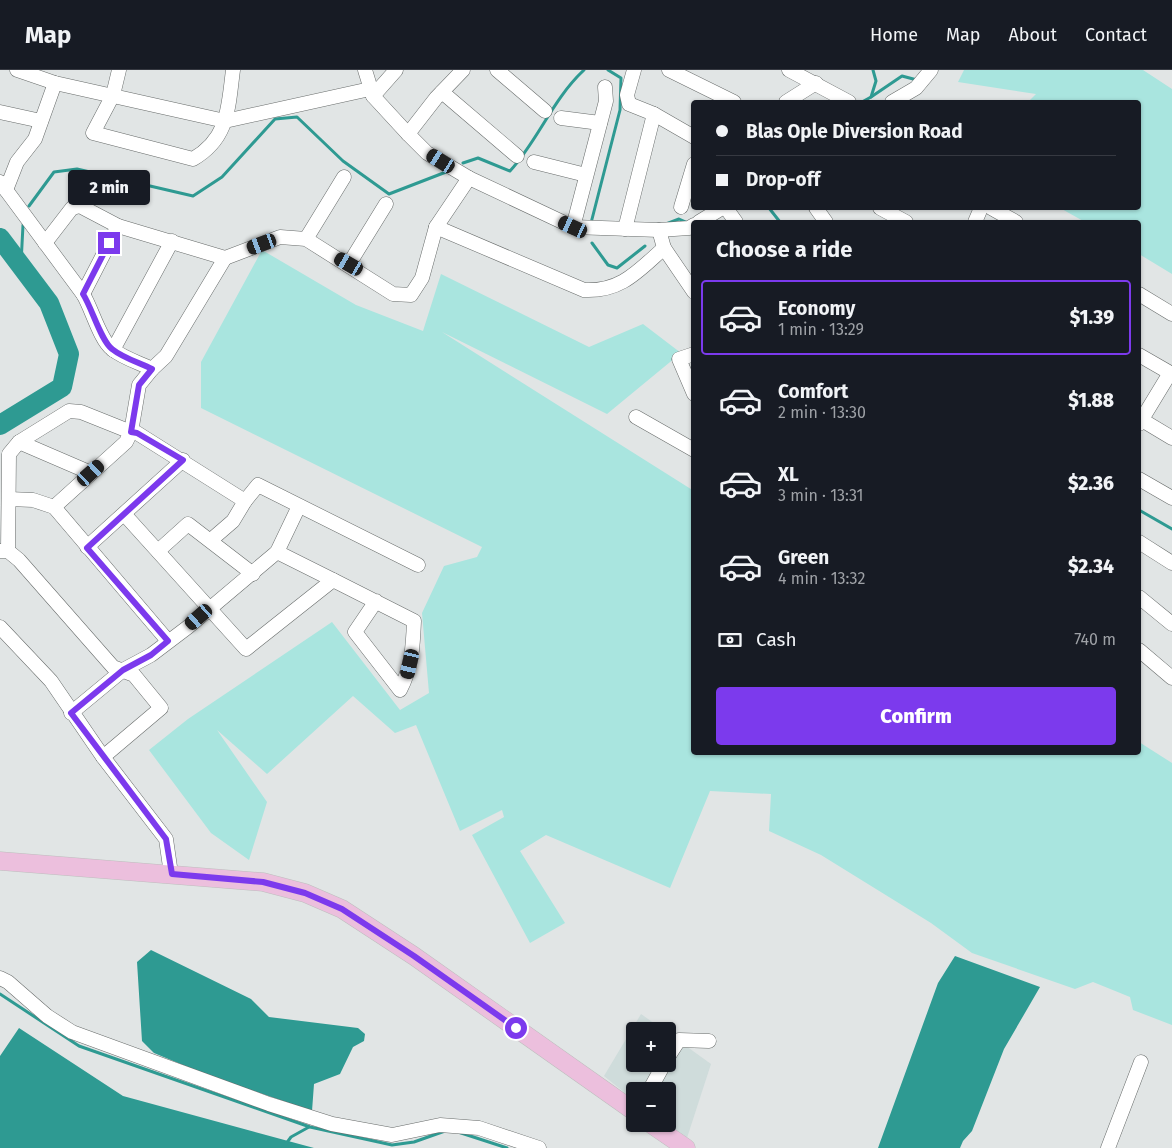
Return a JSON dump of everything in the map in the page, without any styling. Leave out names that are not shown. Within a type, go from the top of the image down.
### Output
[{"type":"main road","points":[[0,861],[263,882],[305,893],[342,909],[414,956],[626,1106]]},
{"type":"main road","points":[[663,1132],[686,1148]]},
{"type":"street","points":[[16,70],[55,83],[225,121],[372,92],[396,70]]},
{"type":"street","points":[[119,70],[113,95],[92,133],[193,159],[208,150],[221,133],[225,121],[233,70]]},
{"type":"street","points":[[365,70],[372,92],[408,134],[427,153],[468,178],[573,227],[659,230],[691,227]]},
{"type":"street","points":[[408,134],[442,92],[463,70]]},
{"type":"street","points":[[497,70],[545,111]]},
{"type":"street","points":[[634,70],[627,95],[629,104],[654,114],[691,135]]},
{"type":"street","points":[[669,70],[730,100]]},
{"type":"street","points":[[789,70],[846,100]]},
{"type":"street","points":[[895,100],[916,88],[931,70]]},
{"type":"street","points":[[55,83],[35,139],[17,162],[3,186],[83,294],[92,309],[104,340],[112,350],[152,369]]},
{"type":"street","points":[[789,100],[816,83]]},
{"type":"street","points":[[573,227],[606,101],[605,87]]},
{"type":"street","points":[[442,92],[517,156]]},
{"type":"street","points":[[0,112],[41,122]]},
{"type":"street","points":[[625,229],[654,114]]},
{"type":"street","points":[[561,118],[600,122]]},
{"type":"street","points":[[534,162],[586,175]]},
{"type":"street","points":[[681,207],[691,174]]},
{"type":"street","points":[[306,239],[344,177]]},
{"type":"street","points":[[54,507],[126,442],[131,432],[138,392],[152,369],[166,356],[225,258],[280,237],[306,239],[349,264],[393,294],[411,295],[422,278],[436,227],[468,178]]},
{"type":"street","points":[[349,264],[386,204]]},
{"type":"street","points":[[45,243],[72,208],[80,206],[118,226],[225,258]]},
{"type":"street","points":[[702,220],[720,210]]},
{"type":"street","points":[[726,210],[734,220]]},
{"type":"street","points":[[884,210],[902,220]]},
{"type":"street","points":[[995,210],[1012,220]]},
{"type":"street","points":[[83,294],[118,226]]},
{"type":"street","points":[[436,227],[584,290],[600,291],[620,285],[664,248]]},
{"type":"street","points":[[659,230],[664,248],[691,288]]},
{"type":"street","points":[[112,350],[172,241]]},
{"type":"street","points":[[1141,296],[1172,314]]},
{"type":"street","points":[[691,355],[679,359],[691,387]]},
{"type":"street","points":[[1141,356],[1171,374],[1141,420]]},
{"type":"street","points":[[103,757],[161,708],[134,675],[113,667],[19,560],[4,551],[9,499],[9,454],[18,442],[69,411],[81,412],[137,433],[183,460],[245,501]]},
{"type":"street","points":[[636,417],[691,448]]},
{"type":"street","points":[[1141,422],[1172,438]]},
{"type":"street","points":[[18,442],[91,473]]},
{"type":"street","points":[[87,548],[183,460]]},
{"type":"street","points":[[1141,480],[1172,498]]},
{"type":"street","points":[[211,540],[233,521],[245,501],[258,485],[418,565]]},
{"type":"street","points":[[9,499],[33,500],[54,507],[168,641]]},
{"type":"street","points":[[71,713],[123,670],[151,655],[253,574],[277,552],[299,506]]},
{"type":"street","points":[[125,514],[246,649],[333,580]]},
{"type":"street","points":[[158,551],[188,524],[253,574]]},
{"type":"street","points":[[1141,543],[1172,562]]},
{"type":"street","points":[[277,552],[376,601],[414,621],[413,654],[408,675],[400,690],[356,632],[376,601]]},
{"type":"street","points":[[1141,599],[1172,624]]},
{"type":"street","points":[[0,627],[51,681],[71,713],[103,757],[166,839],[172,874]]},
{"type":"street","points":[[0,648],[12,641]]},
{"type":"street","points":[[1141,652],[1172,678]]},
{"type":"street","points":[[0,978],[8,982],[47,1016],[72,1032],[270,1104],[323,1121],[392,1135],[440,1125],[479,1128],[539,1148]]},
{"type":"street","points":[[676,1045],[679,1040],[709,1041]]},
{"type":"street","points":[[1108,1148],[1142,1062]]},
{"type":"shaded area","points":[[964,70],[1143,70],[1172,89],[1172,274],[1141,255],[1141,220],[1081,220],[1064,210],[1141,210],[1141,100],[1030,100],[1036,94],[958,82]]},
{"type":"shaded area","points":[[262,250],[356,305],[423,331],[441,274],[589,347],[643,324],[681,353],[607,414],[442,332],[691,489],[691,755],[1141,755],[1141,743],[1172,763],[1172,1025],[1133,1010],[1130,997],[1093,982],[1075,989],[972,953],[931,923],[821,855],[769,831],[771,794],[710,791],[670,888],[546,835],[520,851],[565,923],[530,943],[472,835],[504,817],[502,810],[460,831],[416,725],[395,733],[353,696],[267,774],[217,730],[267,802],[249,860],[211,833],[149,750],[188,719],[332,622],[400,710],[429,693],[422,613],[444,566],[477,557],[482,547],[201,408],[201,362]]},
{"type":"shaded area","points":[[151,950],[251,999],[269,1017],[358,1028],[365,1034],[364,1041],[353,1047],[340,1074],[314,1084],[312,1111],[207,1075],[154,1053],[142,1041],[137,962]]},
{"type":"shaded area","points":[[955,956],[1040,987],[1004,1049],[972,1131],[963,1141],[960,1148],[878,1148],[938,983]]},
{"type":"shaded area","points":[[641,1014],[652,1022],[636,1022]]},
{"type":"shaded area","points":[[19,1028],[123,1096],[314,1148],[0,1148],[0,1056]]},
{"type":"shaded area","points":[[626,1039],[626,1072],[676,1072],[676,1039],[711,1064],[686,1141],[674,1132],[676,1132],[676,1082],[626,1082],[626,1094],[604,1076]]},
{"type":"waterway","points":[[463,163],[478,158],[510,171],[563,94],[584,70]]},
{"type":"waterway","points":[[591,223],[620,110],[621,78],[608,70]]},
{"type":"waterway","points":[[866,100],[871,97],[876,81],[873,70]]},
{"type":"waterway","points":[[871,97],[902,76],[917,80]]},
{"type":"waterway","points":[[29,206],[54,172],[77,169],[193,196],[222,177],[275,119],[297,117],[343,161],[389,194],[446,172]]},
{"type":"waterway","points":[[771,210],[778,220]]},
{"type":"waterway","points":[[666,224],[679,219],[688,223]]},
{"type":"waterway","points":[[21,264],[23,225]]},
{"type":"waterway","points":[[0,238],[49,303],[69,354],[62,387],[0,425]]},
{"type":"waterway","points":[[592,243],[608,265],[617,268],[645,246]]},
{"type":"waterway","points":[[1141,511],[1172,529]]},
{"type":"waterway","points":[[0,994],[79,1046],[310,1127],[392,1145],[414,1142],[445,1131]]},
{"type":"waterway","points":[[283,1148],[291,1137],[309,1127]]},
{"type":"waterway","points":[[458,1132],[507,1148]]},
{"type":"route","points":[[109,243],[83,294],[92,309],[104,340],[112,350],[152,369],[139,385],[131,432],[137,433],[183,460],[87,548],[168,641],[151,655],[123,670],[71,713],[166,839],[172,874],[263,882],[305,893],[342,909],[414,956],[516,1028]]}]
